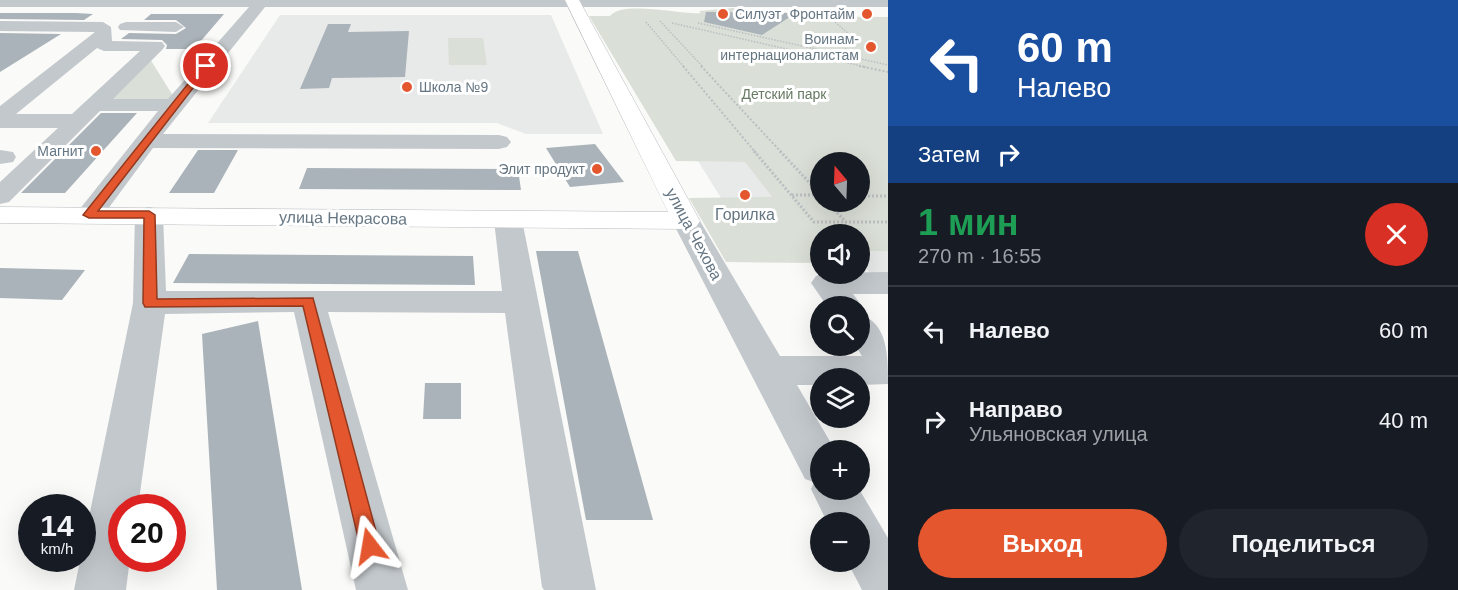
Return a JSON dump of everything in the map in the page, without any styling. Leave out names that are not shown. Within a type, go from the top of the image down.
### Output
[{"type":"main road","name":"улица Чехова","points":[[573,1],[686,221]]},
{"type":"main road","name":"улица Некрасова","points":[[0,215],[686,221]]},
{"type":"street","points":[[0,3],[7,0]]},
{"type":"street","points":[[0,3],[201,1],[888,3]]},
{"type":"street","points":[[89,215],[174,105],[262,1]]},
{"type":"street","points":[[64,27],[98,2]]},
{"type":"street","points":[[0,117],[100,38],[180,23],[0,196]]},
{"type":"street","points":[[0,26],[64,27],[100,38],[156,46]]},
{"type":"street","points":[[94,105],[174,105]]},
{"type":"street","points":[[0,121],[77,121]]},
{"type":"street","points":[[146,141],[499,142]]},
{"type":"street","points":[[100,590],[150,303],[149,215]]},
{"type":"street","points":[[508,220],[562,589]]},
{"type":"street","name":"улица Чехова","points":[[686,221],[810,447]]},
{"type":"street","points":[[837,296],[828,283],[888,283]]},
{"type":"street","points":[[308,301],[382,590]]},
{"type":"street","points":[[150,303],[520,302]]},
{"type":"street","points":[[870,340],[888,365]]},
{"type":"street","points":[[769,371],[888,370]]},
{"type":"street","points":[[870,555],[888,588]]},
{"type":"path","points":[[639,14],[814,222],[888,222]]},
{"type":"path","points":[[810,184],[658,19],[888,72]]},
{"type":"path","points":[[667,22],[690,21],[888,65]]},
{"type":"path","points":[[835,22],[849,34],[844,55]]},
{"type":"path","points":[[792,195],[810,195]]},
{"type":"path","points":[[870,196],[888,196]]},
{"type":"path","points":[[836,212],[846,222]]},
{"type":"shaded area","name":"Школа №9","points":[[280,15],[551,15],[603,134],[526,134],[497,123],[208,123]]},
{"type":"shaded area","points":[[698,161],[745,162],[773,198],[721,198]]},
{"type":"shaded area","points":[[870,251],[888,251],[888,294],[870,273]]},
{"type":"green space","name":"Детский парк","points":[[734,8],[762,16],[888,17],[888,251],[870,251],[870,224],[810,224],[810,263],[726,262],[689,198],[772,197],[745,162],[676,161],[589,16],[610,16],[617,11],[627,9],[701,13],[699,11]]},
{"type":"green space","points":[[448,38],[483,38],[487,65],[449,65]]},
{"type":"green space","points":[[150,59],[175,99],[110,99]]},
{"type":"building","points":[[706,12],[796,13],[762,35],[704,22]]},
{"type":"building","points":[[0,13],[93,14],[84,20],[0,19]]},
{"type":"building","points":[[151,14],[224,14],[194,49],[166,49],[167,45],[162,40],[121,39],[129,33],[176,34],[186,28],[176,20],[144,20]]},
{"type":"building","points":[[328,24],[351,24],[348,32],[409,31],[405,77],[332,78],[329,88],[300,89]]},
{"type":"building","points":[[0,33],[61,34],[0,72]]},
{"type":"building","points":[[101,113],[137,113],[65,193],[21,193]]},
{"type":"building","points":[[595,144],[624,182],[570,187],[546,148]]},
{"type":"building","points":[[198,150],[238,150],[214,193],[169,193]]},
{"type":"building","points":[[307,168],[518,169],[521,190],[299,189]]},
{"type":"building","points":[[536,251],[578,251],[653,520],[586,520]]},
{"type":"building","points":[[189,254],[473,256],[475,285],[173,283]]},
{"type":"building","points":[[0,268],[85,270],[62,300],[0,298]]},
{"type":"building","points":[[258,321],[302,590],[217,590],[202,334]]},
{"type":"building","points":[[425,383],[461,383],[461,419],[423,419]]},
{"type":"place","name":"Силуэт","points":[[723,14]]},
{"type":"place","name":"Фронтайм","points":[[867,14]]},
{"type":"place","name":"Воинам- интернационалистам","points":[[871,47]]},
{"type":"place","name":"Школа №9","points":[[407,87]]},
{"type":"place","name":"Магнит","points":[[96,151]]},
{"type":"place","name":"Элит продукт","points":[[597,169]]},
{"type":"place","name":"Горилка","points":[[745,195]]},
{"type":"route","points":[[206,66],[89,215],[149,215],[150,303],[308,301],[370,546]]}]
